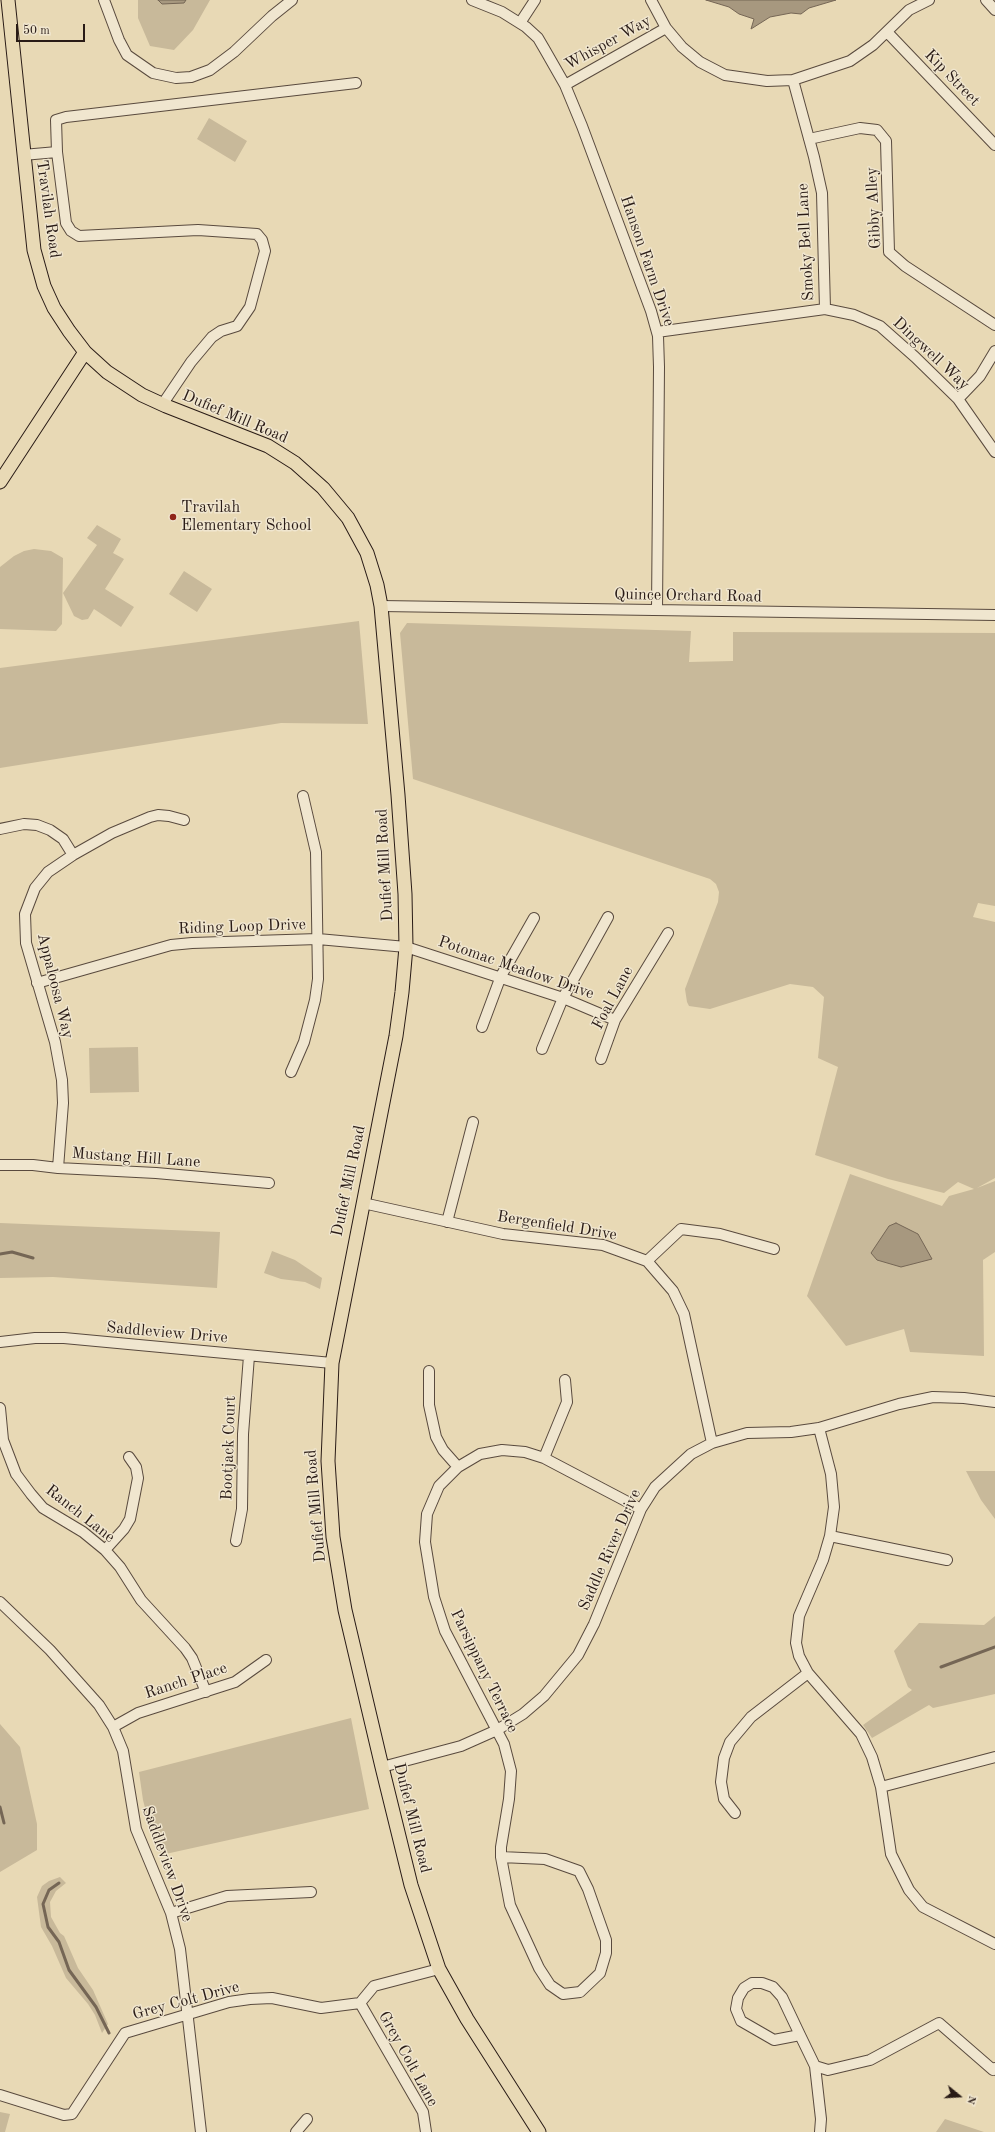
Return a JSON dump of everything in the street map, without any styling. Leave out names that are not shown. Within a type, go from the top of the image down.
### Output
[{"type":"main road","name":"Travilah Road","points":[[8,0],[34,250],[44,286],[54,308],[68,331],[85,352]]},
{"type":"main road","name":"Dufief Mill Road","points":[[85,352],[107,372],[142,395],[268,446],[309,474],[348,518],[366,553],[377,585],[381,606],[398,796],[405,894],[406,947],[396,1036],[332,1363],[328,1461],[333,1537],[345,1610],[382,1767],[411,1885],[438,1969],[467,2020],[539,2132]]},
{"type":"main road","points":[[0,482],[85,352]]},
{"type":"street","points":[[104,0],[119,40],[127,55],[153,73],[176,78],[191,77],[210,70],[234,52],[292,0]]},
{"type":"street","name":"Hanson Farm Drive","points":[[472,0],[502,12],[520,23],[538,38],[565,85],[606,186],[651,311],[657,332],[659,367],[657,610]]},
{"type":"street","points":[[520,23],[535,0]]},
{"type":"street","points":[[651,0],[666,28],[682,47],[700,62],[725,75],[767,81],[793,80],[850,61],[873,45],[909,10],[929,0]]},
{"type":"street","points":[[986,0],[995,10]]},
{"type":"street","name":"Whisper Way","points":[[565,85],[666,28]]},
{"type":"street","name":"Kip Street","points":[[887,32],[995,146]]},
{"type":"street","name":"Smoky Bell Lane","points":[[793,80],[822,193],[825,309]]},
{"type":"street","points":[[162,404],[191,362],[212,337],[221,331],[237,326],[250,307],[266,251],[262,240],[257,234],[198,230],[79,236],[71,231],[66,223],[57,152],[56,120],[66,117],[356,84]]},
{"type":"street","name":"Gibby Alley","points":[[809,139],[860,128],[877,130],[886,141],[889,252],[905,266],[995,325]]},
{"type":"street","points":[[23,155],[57,152]]},
{"type":"street","name":"Dingwell Way","points":[[657,332],[825,309],[854,315],[880,326],[958,399],[995,452]]},
{"type":"street","points":[[958,399],[980,376],[995,351]]},
{"type":"street","name":"Quince Orchard Road","points":[[381,606],[995,615]]},
{"type":"street","points":[[291,1072],[304,1042],[315,1000],[318,979],[316,852],[303,796]]},
{"type":"street","name":"Appaloosa Way","points":[[58,1168],[63,1103],[62,1080],[55,1042],[26,943],[26,914],[35,888],[48,872],[73,855],[112,833],[158,815],[184,820]]},
{"type":"street","points":[[0,829],[24,824],[37,825],[50,830],[62,839],[73,855]]},
{"type":"street","points":[[542,1049],[563,998],[608,917]]},
{"type":"street","points":[[482,1027],[501,976],[534,918]]},
{"type":"street","name":"Foal Lane","points":[[601,1059],[615,1020],[668,933]]},
{"type":"street","name":"Riding Loop Drive","points":[[37,983],[171,945],[318,939],[406,947]]},
{"type":"street","name":"Potomac Meadow Drive","points":[[406,947],[501,976],[563,998],[615,1020]]},
{"type":"street","points":[[447,1222],[473,1122]]},
{"type":"street","name":"Mustang Hill Lane","points":[[0,1165],[33,1165],[58,1168],[156,1173],[269,1183]]},
{"type":"street","name":"Bergenfield Drive","points":[[363,1203],[502,1234],[603,1245],[647,1261],[673,1291],[684,1314],[712,1443]]},
{"type":"street","points":[[647,1261],[681,1229],[720,1234],[774,1249]]},
{"type":"street","name":"Saddleview Drive","points":[[0,1342],[35,1338],[64,1338],[332,1363]]},
{"type":"street","name":"Bootjack Court","points":[[236,1541],[242,1509],[243,1434],[249,1356]]},
{"type":"street","points":[[429,1371],[429,1405],[436,1437],[443,1450],[458,1467]]},
{"type":"street","points":[[544,1458],[567,1402],[565,1380]]},
{"type":"street","name":"Saddle River Drive","points":[[382,1767],[461,1746],[497,1730],[523,1714],[544,1696],[578,1656],[594,1624],[641,1509],[655,1487],[669,1472],[691,1454],[712,1443],[747,1433],[791,1432],[819,1428],[899,1404],[933,1397],[964,1398],[995,1402]]},
{"type":"street","name":"Ranch Lane","points":[[0,1408],[3,1440],[16,1474],[43,1508],[83,1532],[105,1550],[120,1567],[141,1600],[185,1648],[192,1658],[206,1692]]},
{"type":"street","points":[[819,1428],[831,1474],[834,1507],[830,1536],[818,1572],[798,1616],[796,1643],[799,1656],[808,1673],[861,1734],[872,1757],[881,1787],[891,1854],[910,1890],[923,1907],[995,1944]]},
{"type":"street","name":"Parsippany Terrace","points":[[501,1857],[544,1859],[579,1871],[588,1889],[606,1940],[606,1953],[600,1973],[580,1992],[563,1994],[550,1984],[539,1968],[510,1905],[501,1857],[500,1847],[509,1799],[511,1772],[504,1744],[445,1631],[428,1574],[425,1542],[427,1514],[439,1486],[458,1467],[480,1454],[502,1450],[525,1452],[544,1458],[641,1509]]},
{"type":"street","points":[[105,1550],[124,1529],[130,1519],[138,1478],[136,1467],[129,1457]]},
{"type":"street","points":[[830,1536],[947,1560]]},
{"type":"street","name":"Saddleview Drive","points":[[0,1602],[50,1650],[99,1705],[113,1727],[123,1751],[136,1829],[171,1913],[180,1949],[201,2132]]},
{"type":"street","name":"Ranch Place","points":[[113,1727],[138,1713],[235,1682],[266,1660]]},
{"type":"street","points":[[735,1813],[724,1799],[721,1782],[724,1758],[730,1742],[751,1717],[808,1673]]},
{"type":"street","points":[[881,1787],[995,1757]]},
{"type":"street","points":[[171,1913],[227,1896],[311,1892]]},
{"type":"street","points":[[360,2003],[374,1986],[438,1969]]},
{"type":"street","points":[[800,2035],[774,2040],[742,2021],[736,2009],[738,1998],[744,1988],[752,1983],[762,1982],[773,1987],[782,1997],[815,2066],[821,2119],[820,2132]]},
{"type":"street","name":"Grey Colt Drive","points":[[0,2095],[64,2115],[72,2114],[125,2034],[188,2013],[229,2002],[250,1999],[272,1998],[321,2008],[360,2003]]},
{"type":"street","name":"Grey Colt Lane","points":[[360,2003],[423,2112],[426,2132]]},
{"type":"street","points":[[815,2066],[828,2070],[870,2060],[939,2023],[993,2070],[995,2068]]},
{"type":"street","points":[[296,2132],[307,2119]]},
{"type":"shaded area","points":[[138,0],[210,0],[193,30],[174,50],[150,46],[138,18]]},
{"type":"shaded area","points":[[158,0],[186,0],[184,3],[162,4]]},
{"type":"shaded area","points":[[706,0],[836,0],[809,8],[801,14],[791,13],[770,17],[751,29],[754,19],[739,14],[729,7]]},
{"type":"shaded area","points":[[209,118],[247,141],[235,162],[197,139]]},
{"type":"shaded area","points":[[97,525],[121,539],[113,553],[124,559],[105,589],[134,607],[121,627],[94,609],[88,619],[82,620],[74,616],[63,593],[97,545],[87,538]]},
{"type":"shaded area","points":[[34,549],[51,551],[63,558],[62,624],[56,631],[0,629],[0,567],[14,556],[24,551]]},
{"type":"shaded area","points":[[184,571],[212,589],[197,612],[169,594]]},
{"type":"shaded area","points":[[359,621],[368,724],[281,723],[0,768],[0,668]]},
{"type":"shaded area","points":[[407,623],[691,631],[689,662],[733,661],[733,632],[995,633],[995,906],[978,903],[973,917],[995,922],[995,1178],[977,1188],[995,1181],[995,1252],[983,1260],[984,1356],[910,1352],[904,1329],[846,1346],[807,1296],[850,1174],[942,1206],[949,1196],[974,1189],[958,1182],[944,1193],[888,1179],[815,1155],[838,1067],[818,1058],[824,997],[813,987],[790,984],[710,1009],[689,1006],[687,1002],[685,989],[718,902],[719,892],[716,884],[710,879],[413,779],[400,633]]},
{"type":"shaded area","points":[[138,1047],[139,1092],[90,1093],[89,1048]]},
{"type":"shaded area","points":[[0,1223],[220,1232],[217,1288],[53,1277],[0,1278]]},
{"type":"shaded area","points":[[896,1223],[918,1234],[932,1259],[901,1267],[877,1260],[871,1253],[889,1226]]},
{"type":"shaded area","points":[[272,1251],[295,1260],[322,1278],[320,1289],[305,1282],[281,1279],[264,1273]]},
{"type":"shaded area","points":[[966,1471],[995,1471],[995,1519],[981,1500]]},
{"type":"shaded area","points":[[995,1616],[995,1694],[933,1708],[929,1705],[872,1738],[863,1725],[912,1690],[908,1687],[894,1651],[919,1623],[984,1625]]},
{"type":"shaded area","points":[[351,1718],[369,1809],[161,1855],[150,1827],[143,1800],[139,1772]]},
{"type":"shaded area","points":[[0,1724],[20,1747],[37,1824],[37,1850],[0,1872]]},
{"type":"shaded area","points":[[60,1877],[66,1883],[56,1891],[50,1902],[51,1917],[60,1933],[64,1936],[78,1968],[93,1990],[108,2024],[102,2033],[95,2015],[88,2004],[66,1978],[52,1946],[41,1927],[37,1897],[42,1886],[49,1881]]},
{"type":"shaded area","points":[[0,2112],[10,2114],[5,2132],[0,2132]]},
{"type":"shaded area","points":[[945,2119],[984,2132],[936,2132]]},
{"type":"waterway","points":[[0,1254],[12,1252],[33,1258]]},
{"type":"waterway","points":[[941,1667],[995,1647]]},
{"type":"waterway","points":[[0,1807],[4,1823]]},
{"type":"waterway","points":[[59,1883],[49,1890],[43,1904],[48,1927],[59,1942],[69,1970],[96,2007],[109,2033]]},
{"type":"place","name":"Travilah Elementary School","points":[[173,517]]}]
